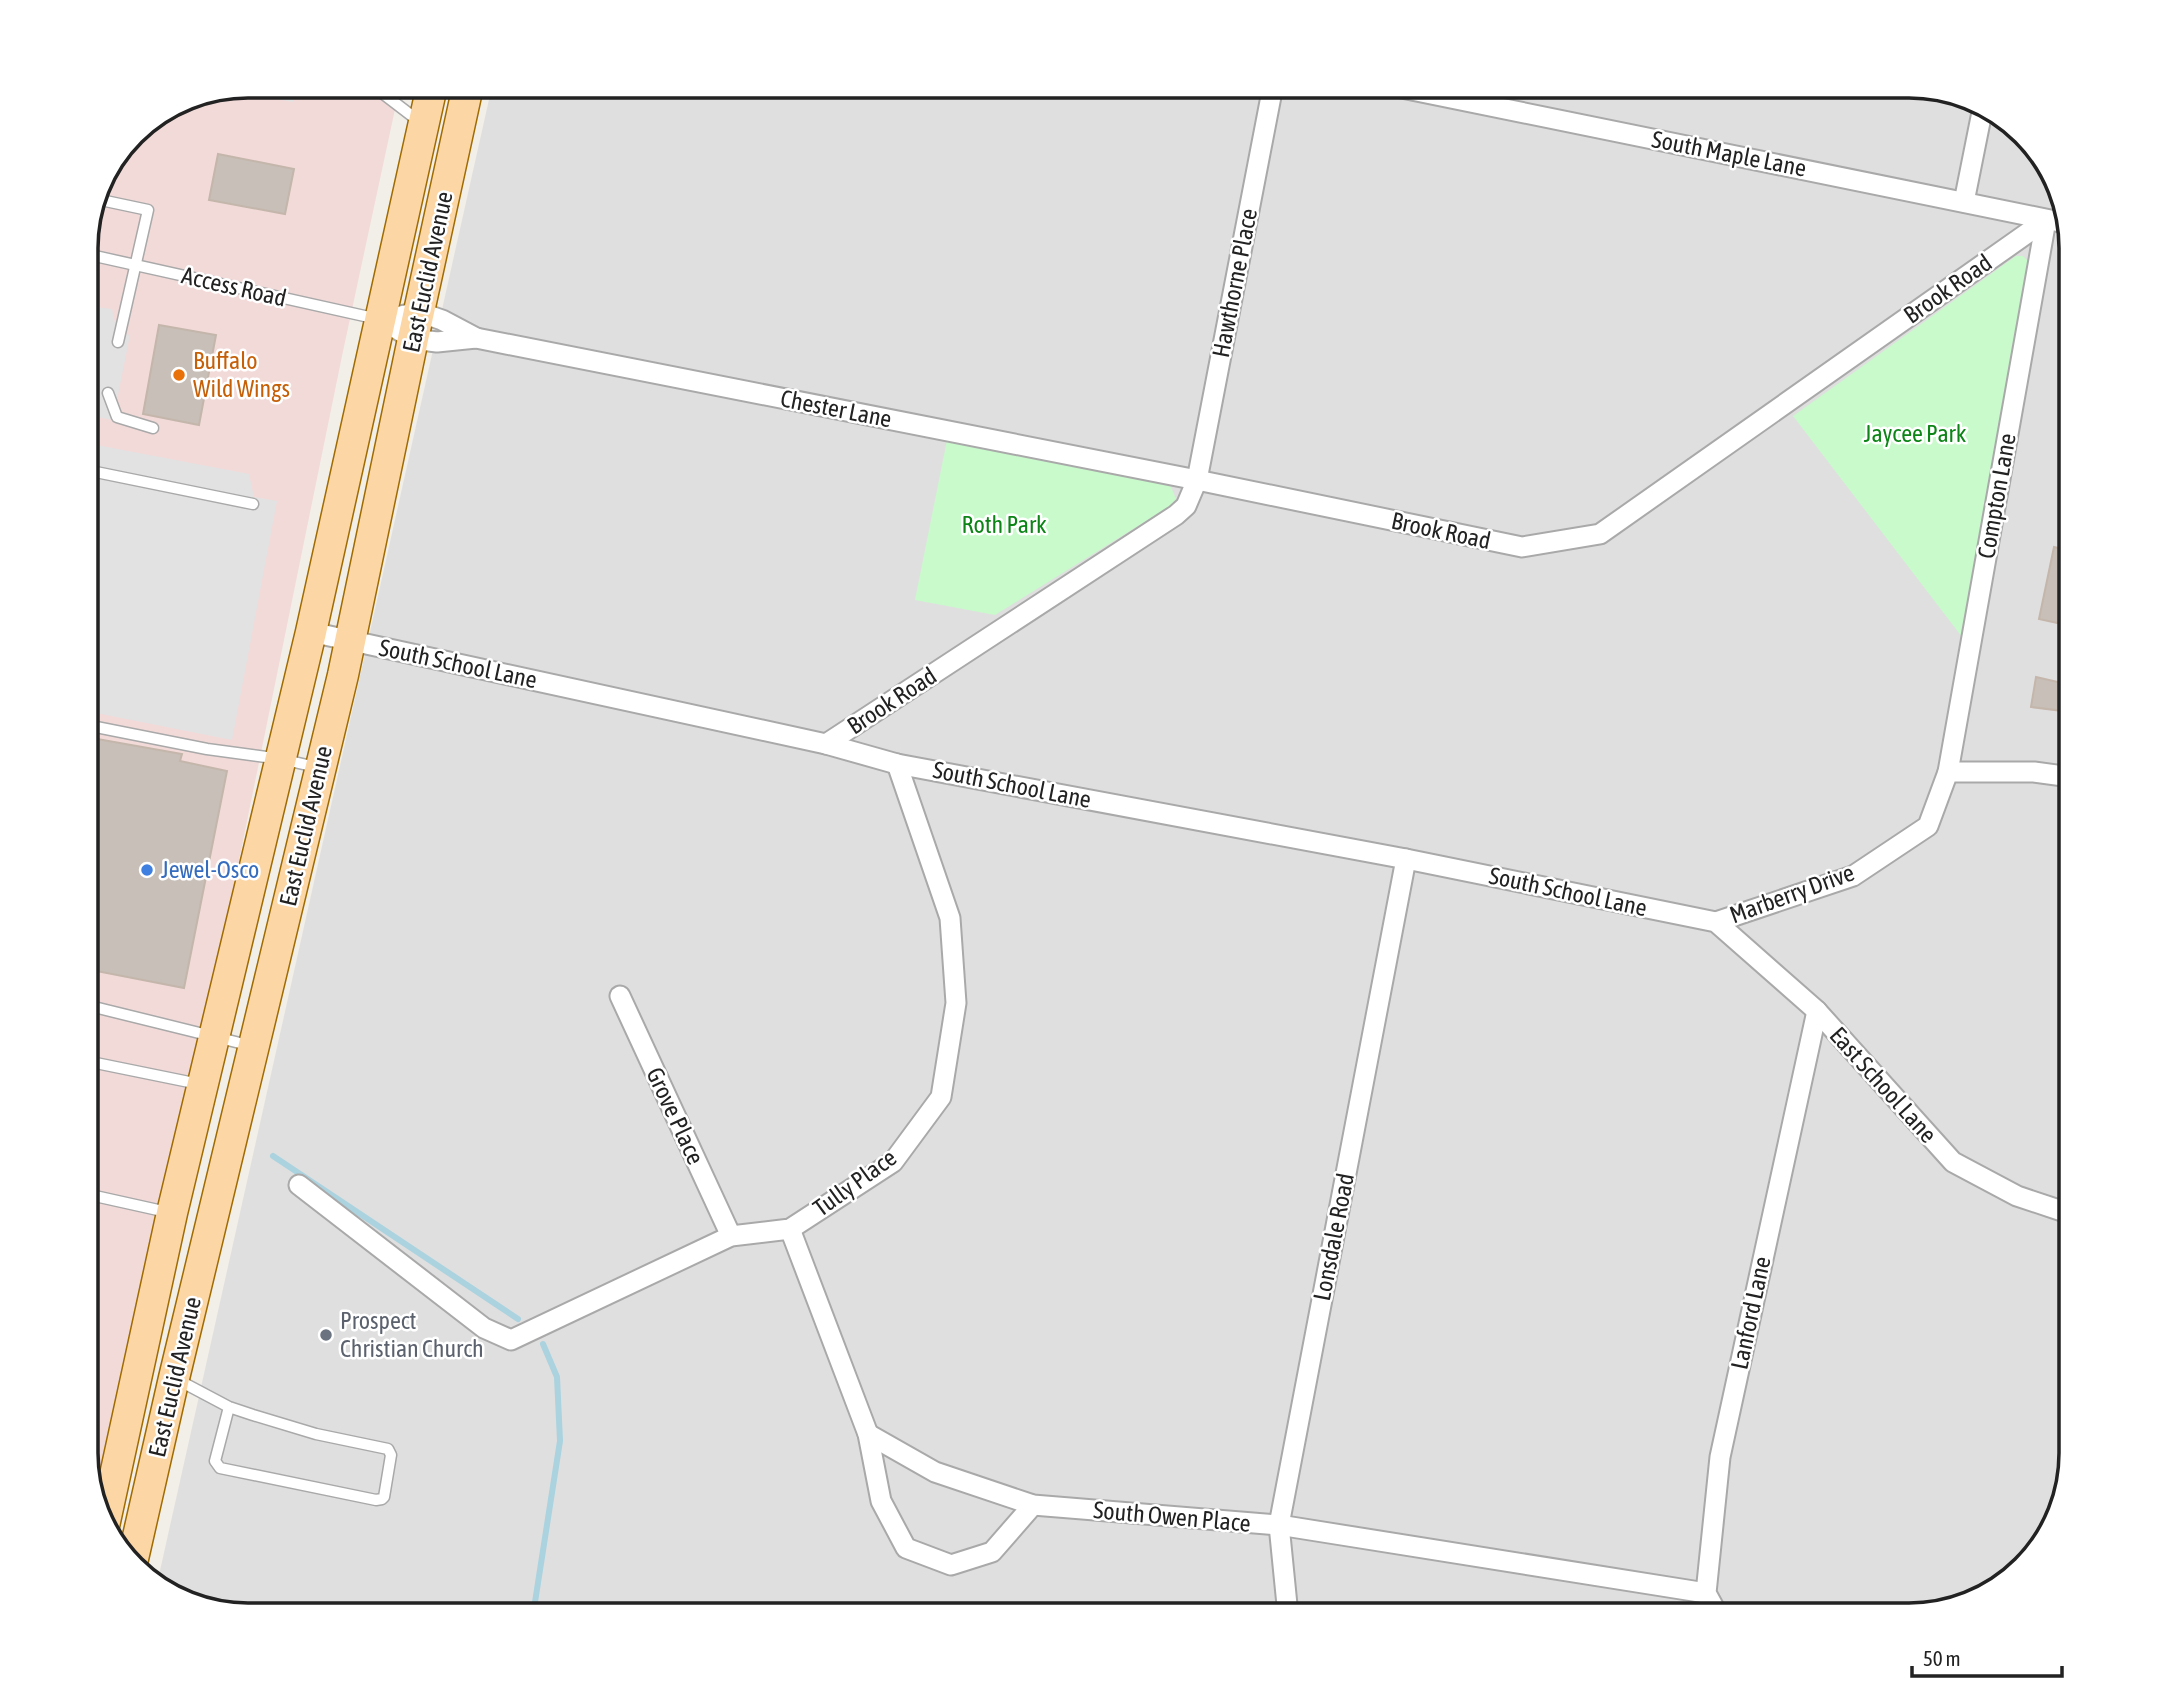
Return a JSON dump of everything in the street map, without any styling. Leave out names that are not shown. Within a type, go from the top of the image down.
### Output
[{"type":"main road","name":"East Euclid Avenue","points":[[106,1500],[311,632],[430,98]]},
{"type":"main road","name":"East Euclid Avenue","points":[[135,1551],[350,640],[465,98]]},
{"type":"street","name":"Hawthorne Place","points":[[1197,480],[1271,98]]},
{"type":"street","name":"South Maple Lane","points":[[1451,98],[2056,222]]},
{"type":"street","points":[[1964,202],[1981,117]]},
{"type":"street","name":"Brook Road","points":[[826,744],[1176,515],[1186,506],[1197,480],[1522,547],[1600,534],[2056,222]]},
{"type":"street","name":"Compton Lane","points":[[1948,772],[2056,222]]},
{"type":"street","name":"Chester Lane","points":[[382,320],[416,326],[442,320],[476,338],[1197,480]]},
{"type":"street","name":"Chester Lane","points":[[416,326],[437,342],[476,338]]},
{"type":"street","name":"South School Lane","points":[[311,632],[826,744],[897,764],[1406,859],[1716,922]]},
{"type":"street","name":"Tully Place","points":[[299,1185],[484,1328],[512,1340],[731,1236],[790,1229],[893,1162],[941,1097],[956,1003],[950,918],[897,764]]},
{"type":"street","points":[[1948,772],[2034,772],[2059,775]]},
{"type":"street","name":"Marberry Drive","points":[[1716,922],[1853,876],[1927,826],[1948,772]]},
{"type":"street","name":"Lonsdale Road","points":[[1287,1603],[1279,1525],[1406,859]]},
{"type":"street","name":"East School Lane","points":[[1716,922],[1816,1012],[1953,1162],[2017,1196],[2059,1210]]},
{"type":"street","name":"Grove Place","points":[[620,996],[731,1236]]},
{"type":"street","name":"Lanford Lane","points":[[1706,1593],[1720,1457],[1816,1012]]},
{"type":"street","points":[[790,1229],[868,1434],[881,1501],[906,1548],[951,1565],[992,1552],[1033,1505]]},
{"type":"street","name":"South Owen Place","points":[[868,1434],[935,1472],[1033,1505],[1279,1525],[1706,1593]]},
{"type":"street","points":[[1706,1593],[1711,1603]]},
{"type":"lane","points":[[388,98],[424,126]]},
{"type":"lane","points":[[106,202],[148,210],[118,342]]},
{"type":"lane","name":"Access Road","points":[[98,257],[382,320]]},
{"type":"lane","points":[[108,393],[117,417],[153,428]]},
{"type":"lane","points":[[98,472],[253,504]]},
{"type":"lane","points":[[98,727],[320,768]]},
{"type":"lane","points":[[98,1008],[253,1046]]},
{"type":"lane","points":[[98,1063],[203,1085]]},
{"type":"lane","points":[[98,1197],[172,1213]]},
{"type":"lane","points":[[174,1378],[229,1407],[316,1434],[388,1450],[391,1455],[384,1497],[376,1500],[220,1468],[215,1461],[229,1407]]},
{"type":"shaded area","points":[[239,98],[397,98],[342,356],[197,1066],[101,1479],[98,1462],[98,239],[103,210],[109,191],[135,149],[165,123],[191,109]]},
{"type":"shaded area","points":[[272,98],[294,98],[293,102]]},
{"type":"shaded area","points":[[489,98],[1909,98],[1928,99],[1957,106],[1984,118],[2022,149],[2048,191],[2058,229],[2059,248],[2059,1452],[2058,1472],[2048,1510],[2028,1544],[2008,1566],[1992,1578],[1957,1595],[1918,1603],[239,1603],[200,1595],[159,1574]]},
{"type":"shaded area","points":[[98,307],[112,309],[117,332],[130,335],[113,420],[98,417]]},
{"type":"shaded area","points":[[98,445],[249,474],[254,497],[277,501],[232,740],[98,713]]},
{"type":"green space","name":"Jaycee Park","points":[[2016,256],[2023,256],[2033,266],[2032,278],[1962,637],[1793,416]]},
{"type":"green space","name":"Roth Park","points":[[947,440],[1165,482],[1171,487],[1176,499],[1170,506],[995,615],[915,600]]},
{"type":"building","points":[[218,154],[294,169],[285,214],[209,200]]},
{"type":"building","name":"Buffalo Wild Wings","points":[[159,325],[216,335],[199,425],[143,414]]},
{"type":"building","points":[[2054,547],[2059,548],[2059,623],[2039,619]]},
{"type":"building","points":[[2036,677],[2059,682],[2059,710],[2031,707]]},
{"type":"building","name":"Jewel-Osco","points":[[98,739],[182,754],[180,761],[227,771],[184,988],[98,971]]},
{"type":"waterway","points":[[273,1156],[518,1319]]},
{"type":"waterway","points":[[535,1603],[560,1441],[557,1377],[543,1344]]},
{"type":"place","name":"Buffalo Wild Wings","points":[[179,375]]},
{"type":"place","name":"Jewel-Osco","points":[[147,870]]},
{"type":"place","name":"Prospect Christian Church","points":[[326,1335]]}]
